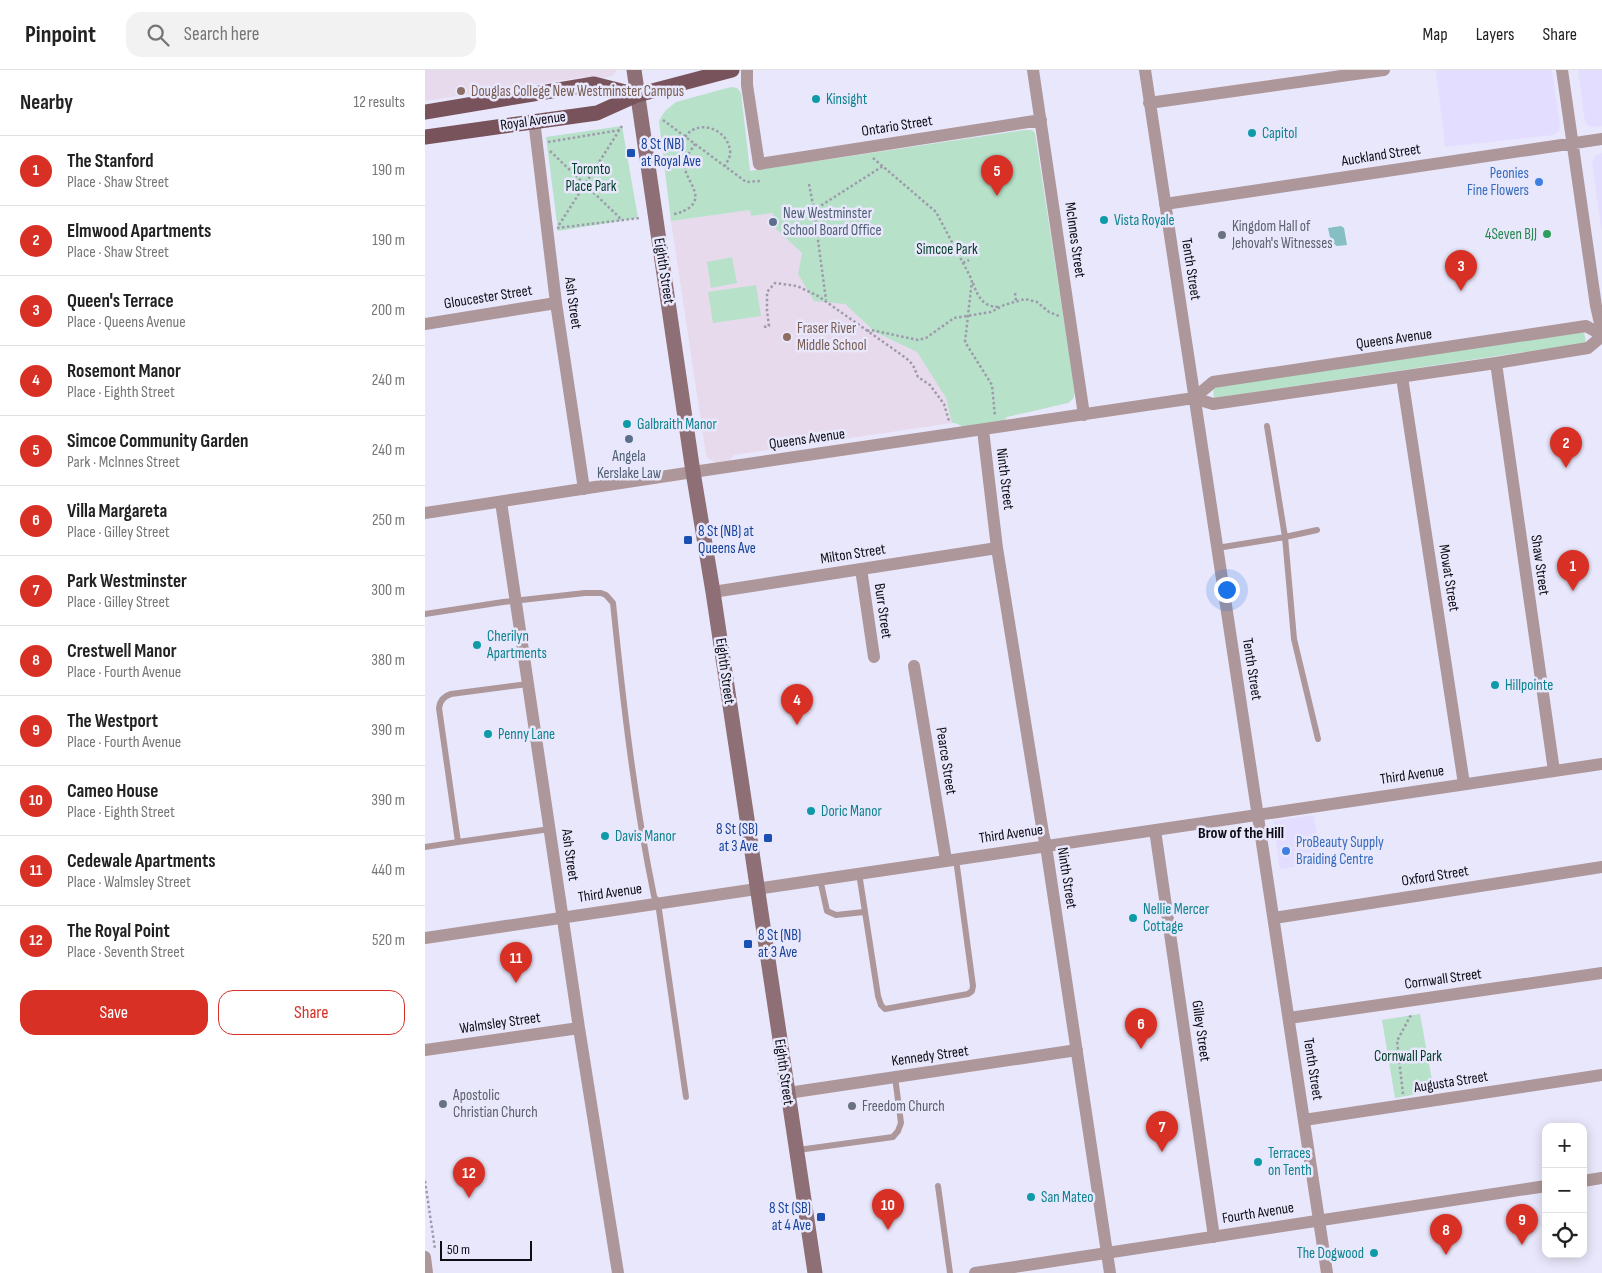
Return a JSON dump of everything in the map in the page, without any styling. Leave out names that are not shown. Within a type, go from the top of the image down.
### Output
[{"type":"main road","name":"Royal Avenue","points":[[425,136],[597,113],[637,95],[732,70]]},
{"type":"main road","name":"Royal Avenue","points":[[425,112],[594,84],[637,95]]},
{"type":"street","name":"Eighth Street","points":[[634,70],[815,1273]]},
{"type":"street","name":"Ontario Street","points":[[747,70],[747,85],[759,164],[1041,120]]},
{"type":"street","name":"McInnes Street","points":[[1033,70],[1084,415]]},
{"type":"street","name":"Tenth Street","points":[[1145,70],[1327,1273]]},
{"type":"street","points":[[1149,103],[1384,70]]},
{"type":"street","points":[[1562,70],[1596,306],[1602,334]]},
{"type":"street","name":"Ash Street","points":[[534,120],[556,302],[584,489]]},
{"type":"street","name":"Auckland Street","points":[[1165,204],[1602,139]]},
{"type":"street","name":"Gloucester Street","points":[[425,324],[556,302]]},
{"type":"street","name":"Queens Avenue","points":[[425,513],[1194,398],[1213,404],[1496,363],[1588,348],[1602,334],[1586,326],[1213,382],[1194,398]]},
{"type":"street","name":"Shaw Street","points":[[1496,363],[1554,771]]},
{"type":"street","name":"Mowat Street","points":[[1402,377],[1464,784]]},
{"type":"street","name":"Ninth Street","points":[[983,430],[997,548],[1046,846],[1110,1273]]},
{"type":"street","name":"Ash Street","points":[[501,502],[579,1028],[618,1273]]},
{"type":"street","name":"Milton Street","points":[[713,592],[997,548]]},
{"type":"street","name":"Burr Street","points":[[861,569],[874,657]]},
{"type":"street","name":"Pearce Street","points":[[914,666],[951,860]]},
{"type":"street","name":"Third Avenue","points":[[425,938],[1602,764]]},
{"type":"street","name":"Gilley Street","points":[[1155,830],[1214,1237]]},
{"type":"street","name":"Oxford Street","points":[[1274,918],[1602,867]]},
{"type":"street","name":"Cornwall Street","points":[[1289,1018],[1602,973]]},
{"type":"street","name":"Walmsley Street","points":[[425,1050],[579,1028]]},
{"type":"street","name":"Kennedy Street","points":[[787,1093],[1077,1050]]},
{"type":"street","name":"Augusta Street","points":[[1304,1120],[1602,1075]]},
{"type":"street","points":[[1587,1180],[1602,1178]]},
{"type":"street","name":"Fourth Avenue","points":[[975,1273],[1319,1219],[1542,1187]]},
{"type":"street","points":[[427,1273],[430,1253]]},
{"type":"lane","points":[[1267,426],[1285,537],[1294,639],[1317,739]]},
{"type":"lane","points":[[1217,548],[1317,530]]},
{"type":"lane","points":[[425,614],[515,601],[601,592],[613,603],[622,693],[640,826],[654,896],[658,903],[685,1097]]},
{"type":"lane","points":[[458,842],[439,708],[440,703],[443,698],[451,694],[528,684]]},
{"type":"lane","points":[[425,847],[550,829]]},
{"type":"lane","points":[[859,873],[878,996],[881,1005],[885,1009],[968,994],[972,991],[973,986],[951,860]]},
{"type":"lane","points":[[820,879],[827,910],[836,915],[864,912]]},
{"type":"lane","points":[[796,1150],[893,1137],[901,1124],[895,1077]]},
{"type":"lane","points":[[938,1186],[950,1273]]},
{"type":"path","points":[[663,120],[746,182],[760,181]]},
{"type":"path","points":[[622,126],[557,229],[640,218]]},
{"type":"path","points":[[685,137],[689,131],[697,128],[714,129],[722,134],[728,142],[731,151],[725,166]]},
{"type":"path","points":[[620,130],[545,142],[549,150],[621,220]]},
{"type":"path","points":[[674,214],[683,212],[696,199],[696,193],[691,186],[685,166],[688,155],[695,144]]},
{"type":"path","points":[[814,210],[883,166],[936,212],[982,302],[988,306],[1001,307]]},
{"type":"path","points":[[809,184],[826,300]]},
{"type":"path","points":[[963,264],[969,260]]},
{"type":"path","points":[[972,281],[965,342],[992,385],[997,422]]},
{"type":"path","points":[[764,327],[769,326],[767,292],[775,283],[797,286],[826,300],[906,358],[913,365],[918,377],[930,385],[944,404],[949,421]]},
{"type":"path","points":[[1015,293],[1016,301]]},
{"type":"path","points":[[867,331],[871,330],[918,340],[926,338],[954,318],[991,312],[1025,299],[1037,302],[1049,312],[1064,318],[1070,318]]},
{"type":"path","points":[[1405,1105],[1397,1041],[1413,1010]]},
{"type":"path","points":[[425,1181],[430,1253]]},
{"type":"path","points":[[821,1217],[826,1216]]},
{"type":"shaded area","name":"Douglas College New Westminster Campus","points":[[425,70],[617,70],[612,76],[599,79],[592,80],[584,77],[425,101]]},
{"type":"shaded area","points":[[1436,70],[1552,70],[1560,124],[1559,131],[1554,135],[1445,147]]},
{"type":"shaded area","points":[[1578,70],[1602,70],[1602,126],[1590,127],[1585,122]]},
{"type":"shaded area","points":[[1602,153],[1602,233],[1592,162],[1596,155]]},
{"type":"shaded area","name":"Fraser River Middle School","points":[[750,210],[752,216],[773,213],[776,229],[802,253],[798,274],[845,304],[875,332],[917,352],[946,398],[952,423],[734,455],[729,461],[717,463],[709,459],[706,455],[671,221]]},
{"type":"shaded area","points":[[1341,226],[1344,228],[1347,245],[1337,246],[1331,242],[1328,228]]},
{"type":"shaded area","points":[[1314,815],[1322,863],[1280,869],[1273,821]]},
{"type":"green space","name":"Simcoe Park","points":[[731,87],[737,88],[741,93],[750,171],[1032,130],[1035,133],[1075,393],[1073,399],[1068,403],[1007,417],[1004,421],[964,427],[952,423],[946,398],[917,352],[875,332],[845,304],[814,301],[798,274],[802,253],[776,229],[773,213],[751,216],[750,210],[671,221],[659,121],[665,111],[676,102]]},
{"type":"green space","name":"Toronto Place Park","points":[[622,126],[638,218],[558,231],[546,137]]},
{"type":"green space","points":[[732,257],[737,283],[711,288],[707,262]]},
{"type":"green space","points":[[756,285],[761,316],[713,323],[708,292]]},
{"type":"green space","points":[[1584,332],[1586,343],[1214,398],[1213,387]]},
{"type":"green space","name":"Cornwall Park","points":[[1420,1014],[1434,1091],[1395,1098],[1382,1020]]},
{"type":"place","name":"Douglas College New Westminster Campus","points":[[461,91]]},
{"type":"place","name":"Kinsight","points":[[816,99]]},
{"type":"place","name":"Capitol","points":[[1252,133]]},
{"type":"place","name":"8 St (NB) at Royal Ave","points":[[631,153]]},
{"type":"place","name":"Peonies Fine Flowers","points":[[1539,182]]},
{"type":"place","name":"Simcoe Community Garden","points":[[997,196]]},
{"type":"place","name":"Vista Royale","points":[[1104,220]]},
{"type":"place","name":"New Westminster School Board Office","points":[[773,222]]},
{"type":"place","name":"4Seven BJJ","points":[[1547,234]]},
{"type":"place","name":"Kingdom Hall of Jehovah's Witnesses","points":[[1222,235]]},
{"type":"place","name":"Queen's Terrace","points":[[1461,291]]},
{"type":"place","name":"Fraser River Middle School","points":[[787,337]]},
{"type":"place","name":"Galbraith Manor","points":[[627,424]]},
{"type":"place","name":"Angela Kerslake Law","points":[[629,439]]},
{"type":"place","name":"Elmwood Apartments","points":[[1566,468]]},
{"type":"place","name":"8 St (NB) at Queens Ave","points":[[688,540]]},
{"type":"place","name":"The Stanford","points":[[1573,591]]},
{"type":"place","name":"Cherilyn Apartments","points":[[477,645]]},
{"type":"place","name":"Hillpointe","points":[[1495,685]]},
{"type":"place","name":"Rosemont Manor","points":[[797,725]]},
{"type":"place","name":"Penny Lane","points":[[488,734]]},
{"type":"place","name":"Doric Manor","points":[[811,811]]},
{"type":"place","name":"Davis Manor","points":[[605,836]]},
{"type":"place","name":"8 St (SB) at 3 Ave","points":[[768,838]]},
{"type":"place","name":"ProBeauty Supply Braiding Centre","points":[[1286,851]]},
{"type":"place","name":"Nellie Mercer Cottage","points":[[1133,918]]},
{"type":"place","name":"8 St (NB) at 3 Ave","points":[[748,944]]},
{"type":"place","name":"Cedewale Apartments","points":[[516,983]]},
{"type":"place","name":"Villa Margareta","points":[[1141,1049]]},
{"type":"place","name":"Apostolic Christian Church","points":[[443,1104]]},
{"type":"place","name":"Freedom Church","points":[[852,1106]]},
{"type":"place","name":"Park Westminster","points":[[1162,1152]]},
{"type":"place","name":"Terraces on Tenth","points":[[1258,1162]]},
{"type":"place","name":"San Mateo","points":[[1031,1197]]},
{"type":"place","name":"The Royal Point","points":[[469,1198]]},
{"type":"place","name":"8 St (SB) at 4 Ave","points":[[821,1217]]},
{"type":"place","name":"Cameo House","points":[[888,1230]]},
{"type":"place","name":"The Westport","points":[[1522,1245]]},
{"type":"place","name":"The Dogwood","points":[[1374,1253]]},
{"type":"place","name":"Crestwell Manor","points":[[1446,1255]]},
{"type":"district","name":"Brow of the Hill","points":[[1241,833]]}]
